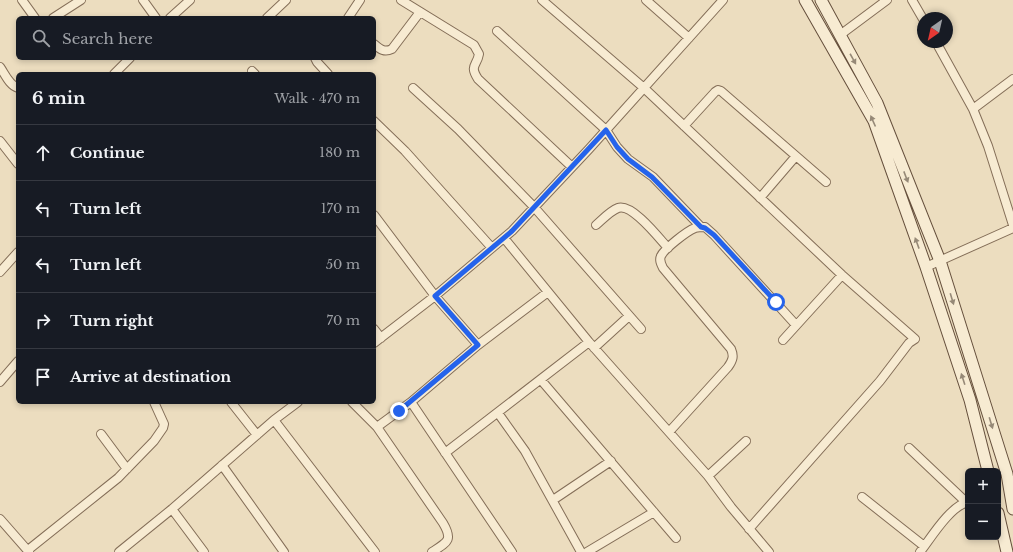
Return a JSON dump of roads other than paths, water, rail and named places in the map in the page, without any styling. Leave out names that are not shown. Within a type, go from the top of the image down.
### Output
[{"type":"main road","points":[[805,0],[874,121],[926,267],[970,400],[987,468]]},
{"type":"main road","points":[[821,0],[877,103],[940,261],[1007,474],[1013,509]]},
{"type":"main road","points":[[1001,526],[1007,552]]},
{"type":"street","points":[[22,0],[34,16]]},
{"type":"street","points":[[143,0],[155,16]]},
{"type":"street","points":[[172,16],[190,0]]},
{"type":"street","points":[[268,16],[286,0]]},
{"type":"street","points":[[349,16],[360,0]]},
{"type":"street","points":[[401,0],[474,45],[479,54],[478,59],[473,66],[478,79],[572,167]]},
{"type":"street","points":[[542,0],[644,88],[842,275],[915,339],[909,343],[880,381],[749,529]]},
{"type":"street","points":[[646,0],[689,38]]},
{"type":"street","points":[[376,342],[435,296],[504,238],[572,167],[723,0]]},
{"type":"street","points":[[840,35],[887,0]]},
{"type":"street","points":[[912,0],[919,12]]},
{"type":"street","points":[[56,16],[78,1]]},
{"type":"street","points":[[376,45],[384,51],[392,50],[420,12]]},
{"type":"street","points":[[497,31],[606,130],[617,147],[628,159],[652,177],[701,227],[705,228],[714,235],[796,325]]},
{"type":"street","points":[[926,267],[1013,226],[988,146],[973,109],[939,48]]},
{"type":"street","points":[[116,72],[128,60]]},
{"type":"street","points":[[316,60],[326,72]]},
{"type":"street","points":[[0,67],[10,83],[16,87]]},
{"type":"street","points":[[973,109],[1013,79]]},
{"type":"street","points":[[413,88],[458,129],[534,207],[641,329]]},
{"type":"street","points":[[684,126],[715,92],[721,91],[826,182]]},
{"type":"street","points":[[376,123],[405,151],[492,248]]},
{"type":"street","points":[[0,141],[16,161]]},
{"type":"street","points":[[760,198],[796,156]]},
{"type":"street","points":[[596,225],[616,208],[626,208],[636,214],[668,248]]},
{"type":"street","points":[[376,218],[435,296],[478,345]]},
{"type":"street","points":[[669,432],[733,360],[731,349],[663,268],[660,259],[661,255],[668,248],[689,232],[701,227]]},
{"type":"street","points":[[504,238],[592,345],[708,476],[731,507],[769,552]]},
{"type":"street","points":[[0,272],[16,254]]},
{"type":"street","points":[[783,340],[842,275]]},
{"type":"street","points":[[376,427],[411,402],[478,345],[548,292]]},
{"type":"street","points":[[445,453],[541,380],[592,345],[629,316]]},
{"type":"street","points":[[376,332],[381,338]]},
{"type":"street","points":[[0,382],[16,363]]},
{"type":"street","points":[[541,380],[676,538]]},
{"type":"street","points":[[411,402],[512,552]]},
{"type":"street","points":[[0,519],[28,551],[127,469],[154,441],[164,424],[155,404]]},
{"type":"street","points":[[233,404],[257,435]]},
{"type":"street","points":[[119,552],[172,509],[274,420],[295,404]]},
{"type":"street","points":[[354,404],[376,427],[449,533],[449,538],[445,543],[432,552]]},
{"type":"street","points":[[498,413],[525,451],[581,552]]},
{"type":"street","points":[[274,420],[375,552]]},
{"type":"street","points":[[101,434],[127,469]]},
{"type":"street","points":[[708,476],[746,441]]},
{"type":"street","points":[[909,448],[965,500]]},
{"type":"street","points":[[553,500],[611,462]]},
{"type":"street","points":[[222,465],[284,552]]},
{"type":"street","points":[[862,496],[922,549],[949,515],[959,505],[965,503]]},
{"type":"street","points":[[172,509],[204,552]]},
{"type":"street","points":[[587,552],[654,512]]}]
